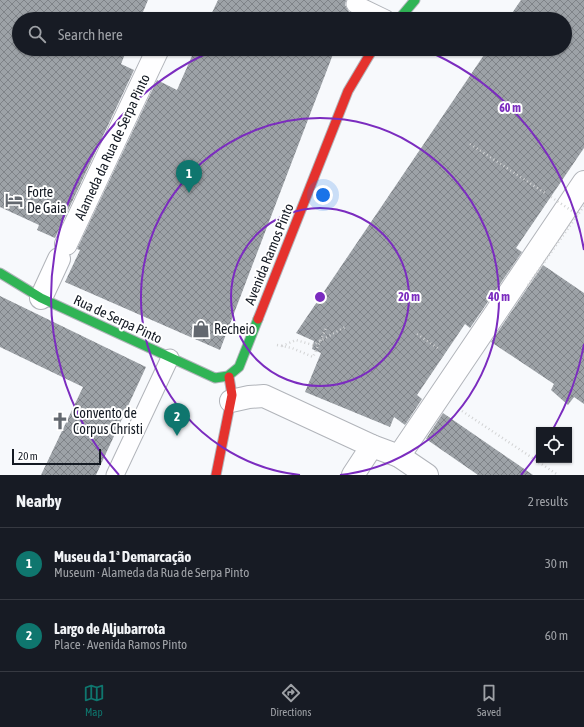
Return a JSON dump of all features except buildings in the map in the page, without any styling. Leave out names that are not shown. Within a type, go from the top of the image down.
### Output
[{"type":"street","points":[[403,12],[408,2]]},
{"type":"street","name":"Alameda da Rua de Serpa Pinto","points":[[41,298],[155,56]]},
{"type":"street","name":"Avenida Ramos Pinto","points":[[229,377],[234,374],[239,367],[348,92],[369,56]]},
{"type":"street","points":[[399,456],[584,182]]},
{"type":"street","name":"Rua de Serpa Pinto","points":[[0,273],[41,298],[170,358],[215,378],[229,377]]},
{"type":"street","points":[[216,475],[232,395],[229,377]]},
{"type":"street","points":[[231,401],[249,397],[264,396],[372,446],[399,456],[427,475]]},
{"type":"street","points":[[353,475],[372,446]]},
{"type":"lane","points":[[355,4],[372,12]]},
{"type":"lane","points":[[115,475],[170,358]]},
{"type":"path","points":[[470,144],[578,215]]},
{"type":"path","points":[[528,285],[584,206]]},
{"type":"path","points":[[273,344],[292,348],[314,357],[327,326]]},
{"type":"path","points":[[281,346],[296,340],[313,345],[345,327]]},
{"type":"path","points":[[418,334],[443,352]]},
{"type":"path","points":[[440,396],[558,475]]},
{"type":"traffic: fast","points":[[405,12],[415,0]]},
{"type":"traffic: fast","points":[[0,273],[41,298],[215,378],[228,376],[239,367],[258,319]]},
{"type":"traffic: jam","points":[[258,319],[348,91],[369,56]]},
{"type":"traffic: jam","points":[[216,475],[232,395],[229,377]]},
{"type":"place","name":"Museu da 1ª Demarcação","points":[[189,193]]},
{"type":"place","name":"Forte De Gaia","points":[[14,200]]},
{"type":"place","name":"Recheio","points":[[201,329]]},
{"type":"place","name":"Convento de Corpus Christi","points":[[60,421]]},
{"type":"place","name":"Largo de Aljubarrota","points":[[177,436]]}]
